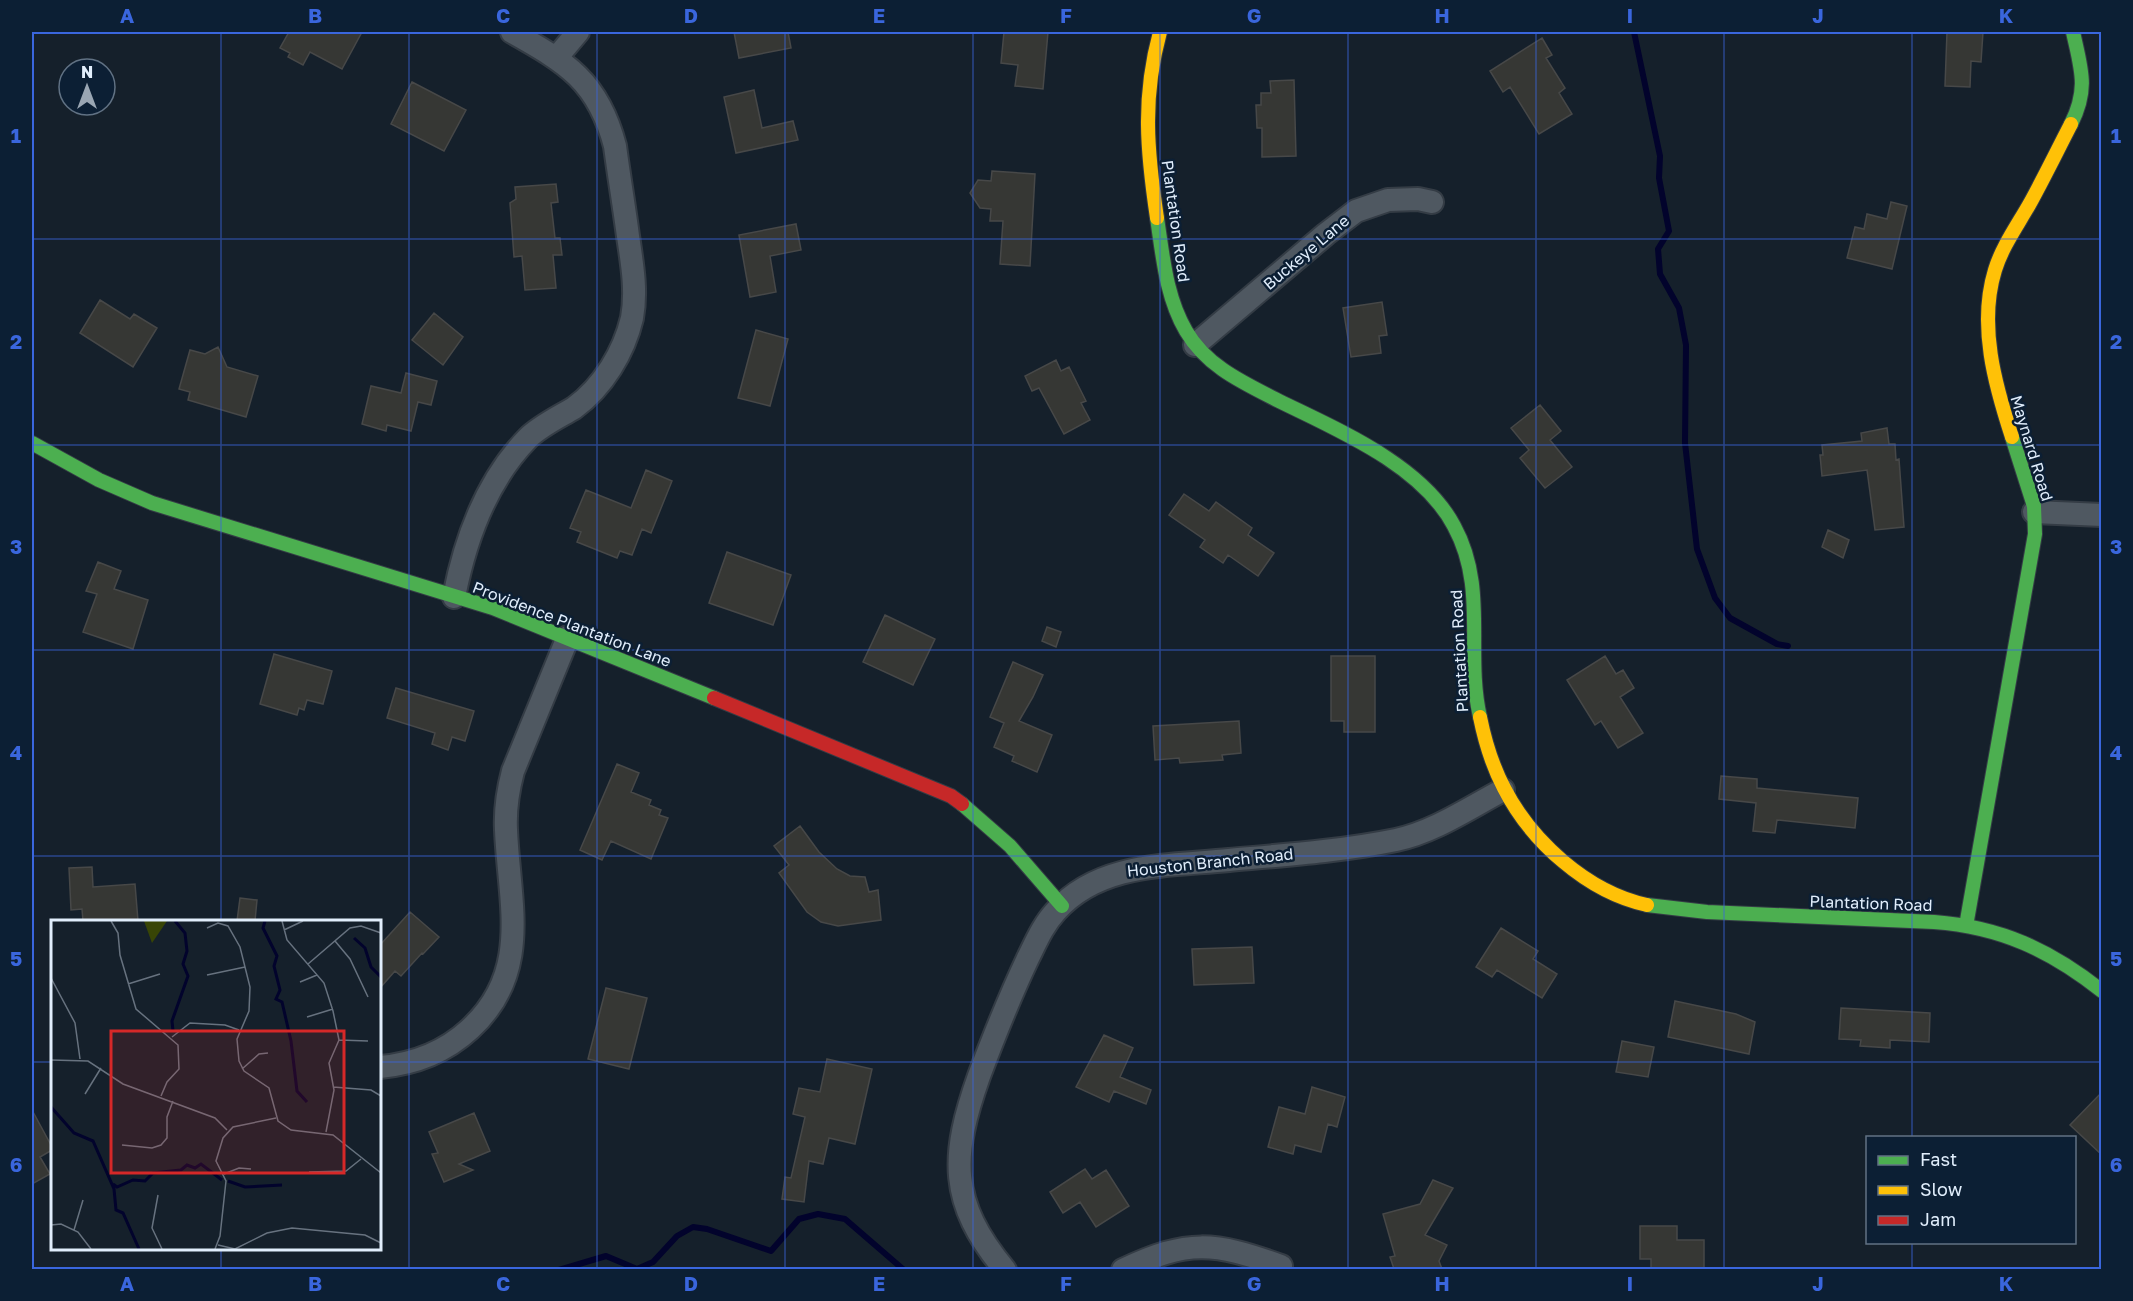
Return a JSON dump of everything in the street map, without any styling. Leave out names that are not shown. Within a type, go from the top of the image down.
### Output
[{"type":"street","points":[[454,597],[468,541],[484,502],[506,466],[529,437],[590,394],[622,349],[632,317],[634,278],[615,146],[609,124],[581,78],[557,57],[512,32]]},
{"type":"street","points":[[557,57],[578,32]]},
{"type":"street","name":"Plantation Road","points":[[1160,32],[1150,72],[1146,112],[1150,160],[1166,276],[1182,325],[1217,368],[1338,431],[1396,466],[1438,502],[1448,516],[1460,539],[1472,573],[1475,602],[1473,648],[1477,705],[1482,731],[1495,773],[1503,790],[1528,826],[1557,856],[1590,881],[1621,897],[1644,905],[1689,910],[1875,921],[1914,921],[1965,926],[1997,933],[2066,964],[2102,991]]},
{"type":"street","name":"Maynard Road","points":[[1965,926],[2035,534],[2034,512],[1997,391],[1988,321],[1990,290],[1995,270],[2006,245],[2044,176],[2092,79],[2073,32]]},
{"type":"street","name":"Buckeye Lane","points":[[1196,345],[1356,211],[1388,200],[1418,199],[1432,202]]},
{"type":"street","name":"Providence Plantation Lane","points":[[32,443],[107,485],[132,496],[181,514],[493,608],[951,796],[990,825],[1062,906]]},
{"type":"street","points":[[2034,512],[2102,515]]},
{"type":"street","points":[[381,1067],[404,1065],[429,1057],[460,1038],[477,1023],[495,1000],[507,975],[513,941],[506,828],[508,789],[513,771],[568,637]]},
{"type":"street","name":"Houston Branch Road","points":[[1005,1269],[981,1238],[964,1201],[960,1184],[960,1144],[972,1095],[1021,973],[1043,927],[1074,894],[1113,874],[1138,868],[1254,858],[1400,839],[1438,824],[1503,790]]},
{"type":"street","points":[[1123,1269],[1149,1257],[1186,1247],[1239,1251],[1281,1266]]},
{"type":"building","points":[[289,32],[362,32],[342,69],[310,52],[303,65],[288,57],[290,53],[280,48]]},
{"type":"building","points":[[734,32],[788,32],[791,48],[739,58]]},
{"type":"building","points":[[1004,32],[1048,32],[1043,89],[1015,86],[1018,65],[1001,63]]},
{"type":"building","points":[[1947,32],[1983,32],[1981,62],[1971,61],[1970,87],[1945,86]]},
{"type":"building","points":[[1542,38],[1552,55],[1546,58],[1565,88],[1559,93],[1572,114],[1539,134],[1510,87],[1503,92],[1490,71]]},
{"type":"building","points":[[1294,80],[1296,156],[1262,157],[1262,128],[1257,128],[1256,105],[1261,105],[1261,93],[1271,93],[1270,81]]},
{"type":"building","points":[[412,82],[466,110],[444,151],[391,124]]},
{"type":"building","points":[[754,90],[762,128],[793,121],[798,140],[736,153],[724,97]]},
{"type":"building","points":[[992,171],[1035,174],[1030,266],[1000,264],[1003,221],[990,221],[991,209],[980,208],[970,193],[978,180],[991,181]]},
{"type":"building","points":[[556,184],[558,202],[551,203],[555,238],[560,238],[562,255],[553,255],[556,288],[525,290],[522,256],[514,257],[510,203],[516,199],[515,187]]},
{"type":"building","points":[[1891,202],[1907,206],[1892,269],[1847,258],[1855,227],[1864,229],[1867,214],[1887,219]]},
{"type":"building","points":[[796,224],[801,250],[770,256],[776,292],[750,297],[739,235]]},
{"type":"building","points":[[100,300],[130,319],[134,314],[157,328],[133,367],[80,333]]},
{"type":"building","points":[[1382,302],[1387,335],[1379,336],[1381,353],[1351,357],[1343,308]]},
{"type":"building","points":[[434,313],[463,337],[443,365],[412,340]]},
{"type":"building","points":[[756,330],[788,339],[770,406],[738,398]]},
{"type":"building","points":[[218,347],[227,367],[258,376],[246,417],[188,400],[190,392],[179,389],[190,350],[205,354]]},
{"type":"building","points":[[1056,360],[1061,371],[1069,367],[1086,401],[1081,403],[1090,420],[1064,434],[1039,388],[1032,391],[1025,376]]},
{"type":"building","points":[[406,373],[437,381],[431,405],[418,402],[411,431],[387,425],[386,431],[362,424],[371,386],[401,393]]},
{"type":"building","points":[[1540,405],[1561,431],[1550,440],[1572,467],[1545,488],[1520,458],[1529,450],[1511,428]]},
{"type":"building","points":[[1887,428],[1889,444],[1895,444],[1896,460],[1899,459],[1904,527],[1875,530],[1867,470],[1822,476],[1820,455],[1823,455],[1822,445],[1862,441],[1861,433]]},
{"type":"building","points":[[646,470],[672,481],[651,533],[642,529],[632,555],[620,551],[617,558],[577,542],[581,532],[570,528],[586,490],[631,508]]},
{"type":"building","points":[[1184,494],[1209,511],[1216,502],[1252,528],[1248,535],[1274,553],[1258,576],[1228,555],[1223,563],[1200,547],[1205,540],[1169,515]]},
{"type":"building","points":[[1828,530],[1849,540],[1843,558],[1822,547]]},
{"type":"building","points":[[727,552],[791,575],[773,625],[709,603]]},
{"type":"building","points":[[98,562],[121,571],[114,589],[148,600],[133,649],[83,632],[97,594],[86,591]]},
{"type":"building","points":[[885,615],[935,639],[913,685],[863,662]]},
{"type":"building","points":[[1047,627],[1061,632],[1056,647],[1042,641]]},
{"type":"building","points":[[274,654],[332,671],[323,704],[307,700],[304,710],[299,708],[297,715],[260,704]]},
{"type":"building","points":[[1331,656],[1375,656],[1375,732],[1344,732],[1344,721],[1331,721]]},
{"type":"building","points":[[1605,656],[1616,674],[1623,670],[1634,688],[1620,697],[1643,733],[1618,748],[1601,721],[1595,725],[1567,680]]},
{"type":"building","points":[[1013,662],[1043,675],[1019,721],[1052,735],[1037,772],[1012,761],[1014,756],[994,747],[1004,723],[990,717]]},
{"type":"building","points":[[396,688],[474,711],[465,741],[452,737],[448,750],[432,744],[435,733],[387,718]]},
{"type":"building","points":[[1239,721],[1241,753],[1222,755],[1223,760],[1180,763],[1179,758],[1155,760],[1153,726]]},
{"type":"building","points":[[617,764],[639,773],[631,792],[651,800],[649,805],[661,810],[659,815],[668,818],[651,859],[611,841],[602,860],[580,850]]},
{"type":"building","points":[[1721,776],[1757,779],[1757,788],[1858,798],[1855,828],[1777,820],[1775,833],[1753,831],[1756,803],[1719,799]]},
{"type":"building","points":[[800,826],[819,852],[837,869],[850,876],[865,877],[869,892],[878,890],[881,920],[838,926],[821,922],[807,912],[779,873],[789,865],[774,846]]},
{"type":"building","points":[[92,867],[93,887],[135,884],[138,920],[83,920],[82,909],[71,910],[69,868]]},
{"type":"building","points":[[240,898],[257,900],[255,920],[237,920]]},
{"type":"building","points":[[410,912],[439,937],[401,976],[395,971],[381,987],[381,944]]},
{"type":"building","points":[[1501,928],[1538,951],[1533,959],[1557,974],[1542,998],[1497,970],[1492,977],[1476,967]]},
{"type":"building","points":[[1252,947],[1254,983],[1194,985],[1192,949]]},
{"type":"building","points":[[606,988],[647,998],[629,1069],[588,1059]]},
{"type":"building","points":[[1675,1001],[1736,1014],[1755,1022],[1749,1054],[1668,1037]]},
{"type":"building","points":[[1841,1008],[1930,1013],[1929,1042],[1890,1040],[1890,1048],[1860,1046],[1861,1040],[1839,1039]]},
{"type":"building","points":[[1104,1035],[1133,1048],[1120,1077],[1151,1090],[1146,1104],[1114,1091],[1109,1102],[1076,1087]]},
{"type":"building","points":[[1622,1041],[1654,1047],[1648,1077],[1616,1072]]},
{"type":"building","points":[[827,1059],[872,1069],[855,1144],[829,1138],[823,1164],[809,1161],[804,1202],[782,1199],[785,1177],[791,1178],[805,1117],[793,1114],[799,1088],[820,1092]]},
{"type":"building","points":[[1312,1087],[1345,1097],[1337,1127],[1328,1124],[1321,1152],[1295,1145],[1293,1154],[1268,1147],[1279,1107],[1305,1114]]},
{"type":"building","points":[[2102,1092],[2102,1155],[2070,1125]]},
{"type":"building","points":[[32,1110],[51,1145],[51,1151],[40,1157],[50,1174],[32,1184]]},
{"type":"building","points":[[474,1113],[490,1151],[459,1164],[473,1170],[444,1182],[432,1154],[438,1153],[429,1132]]},
{"type":"building","points":[[1085,1169],[1092,1179],[1106,1170],[1129,1206],[1096,1227],[1080,1202],[1063,1213],[1050,1192]]},
{"type":"building","points":[[1433,1180],[1453,1188],[1425,1235],[1447,1245],[1439,1261],[1442,1269],[1394,1269],[1390,1257],[1395,1256],[1383,1214],[1420,1204]]},
{"type":"building","points":[[1640,1226],[1677,1226],[1677,1240],[1704,1240],[1704,1269],[1651,1269],[1651,1259],[1640,1259]]},
{"type":"waterway","points":[[1634,32],[1660,156],[1659,178],[1669,231],[1658,249],[1660,274],[1679,308],[1686,345],[1685,443],[1697,549],[1715,598],[1730,618],[1777,644],[1788,646]]},
{"type":"waterway","points":[[559,1270],[606,1256],[637,1269],[653,1262],[677,1236],[693,1227],[707,1229],[771,1251],[799,1219],[818,1214],[845,1219],[904,1270]]},
{"type":"traffic: fast","points":[[2071,124],[2077,111],[2082,89],[2081,68],[2073,32]]},
{"type":"traffic: fast","points":[[1157,218],[1166,276],[1174,304],[1186,331],[1204,355],[1227,373],[1377,451],[1400,467],[1440,504],[1454,526],[1464,549],[1470,573],[1474,620],[1474,668],[1480,717]]},
{"type":"traffic: fast","points":[[1966,926],[2035,534],[2034,506],[2012,437]]},
{"type":"traffic: fast","points":[[32,443],[99,480],[152,503],[493,608],[714,698]]},
{"type":"traffic: fast","points":[[962,804],[1010,846],[1062,906]]},
{"type":"traffic: fast","points":[[1647,905],[1707,912],[1934,922],[1981,929],[2003,935],[2044,952],[2083,976],[2102,991]]},
{"type":"traffic: slow","points":[[1157,218],[1148,125],[1151,79],[1160,32]]},
{"type":"traffic: slow","points":[[2012,437],[1991,355],[1988,333],[1990,291],[2002,253],[2071,124]]},
{"type":"traffic: slow","points":[[1480,717],[1496,771],[1515,808],[1529,827],[1563,862],[1583,876],[1603,889],[1647,905]]},
{"type":"traffic: jam","points":[[714,698],[951,796],[962,804]]}]
